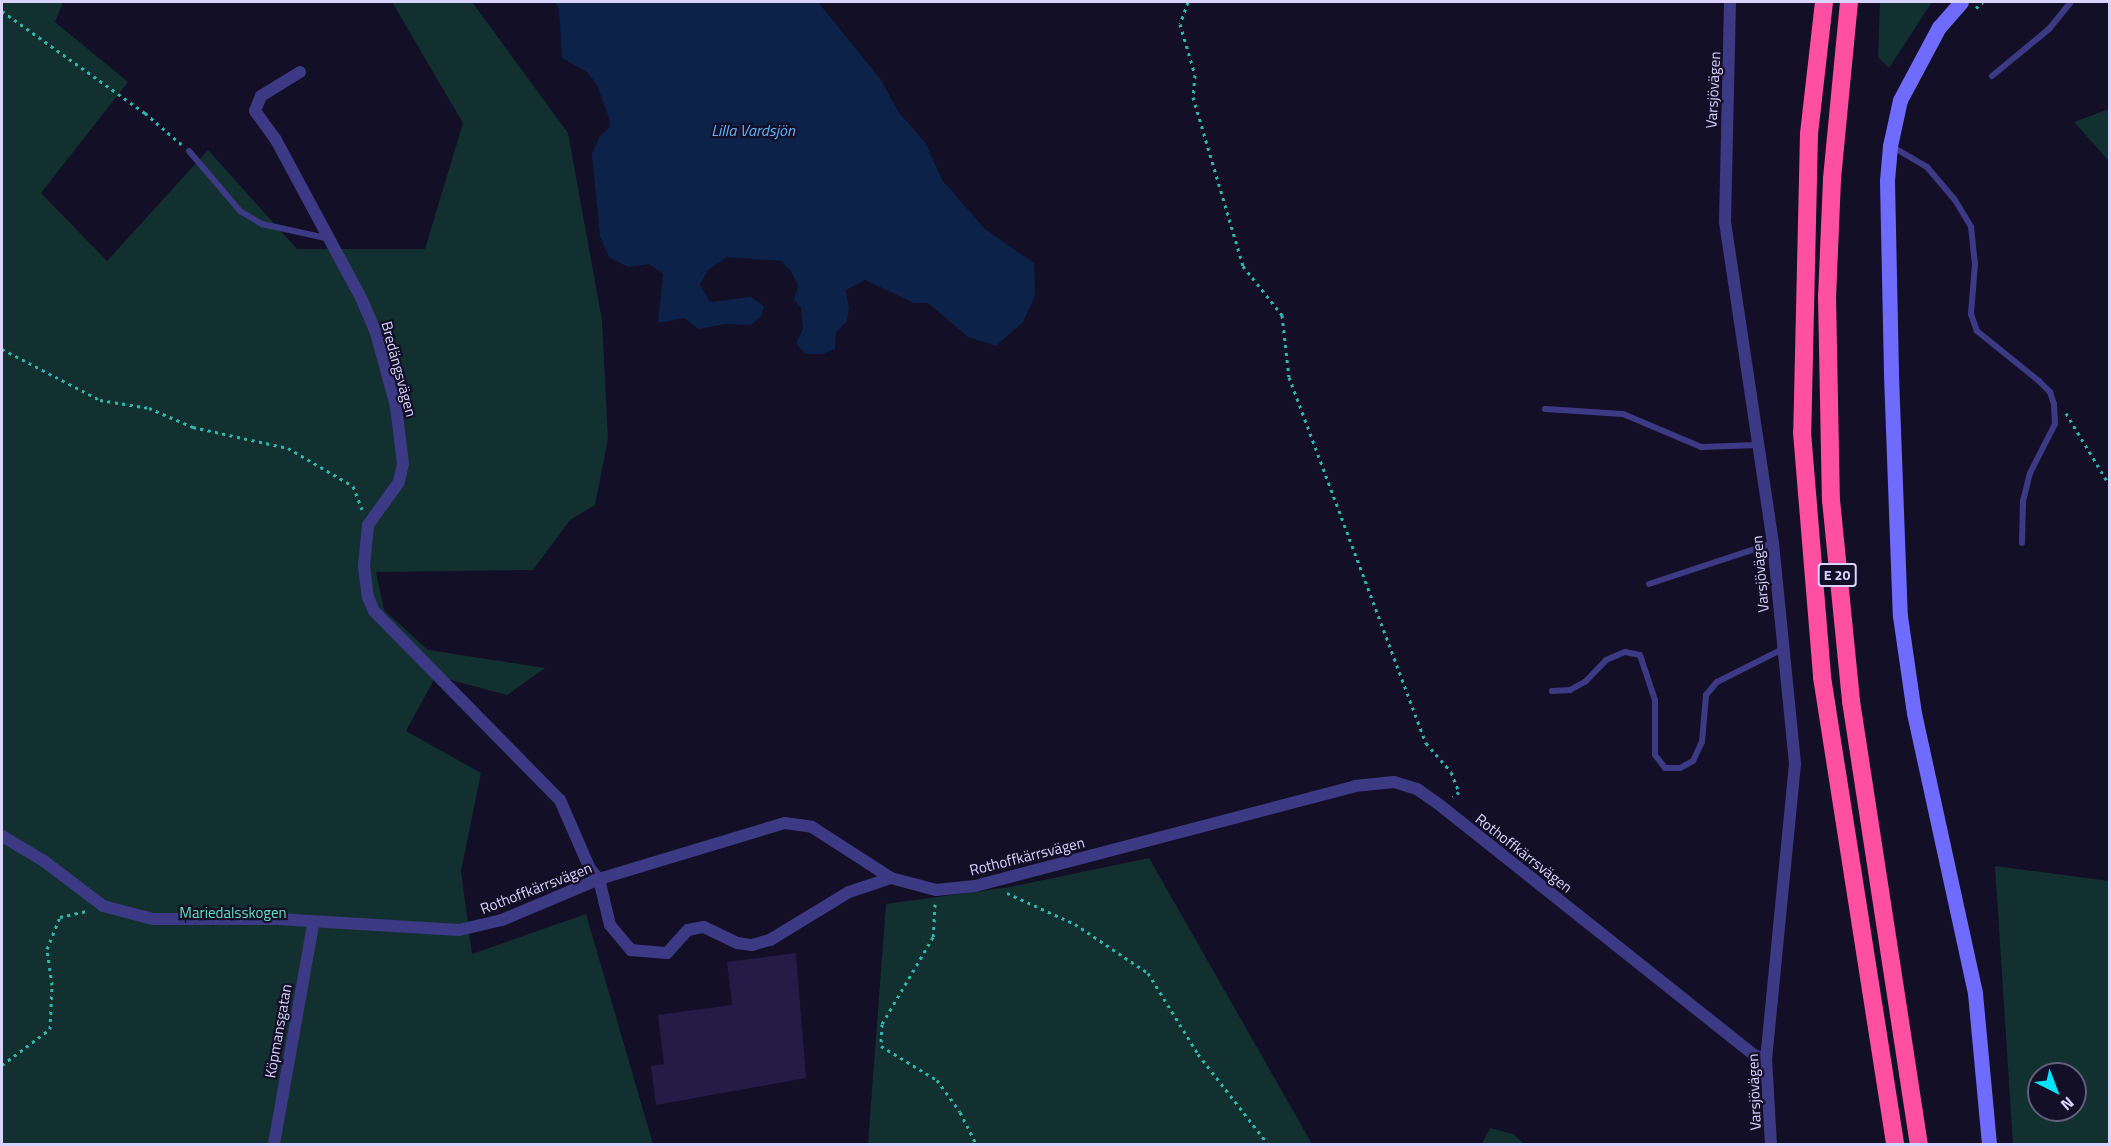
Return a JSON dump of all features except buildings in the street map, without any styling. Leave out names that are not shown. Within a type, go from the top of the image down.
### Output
[{"type":"highway","name":"E 20","points":[[1824,2],[1809,134],[1802,432],[1822,677],[1895,1144]]},
{"type":"highway","name":"E 20","points":[[1850,2],[1833,167],[1827,296],[1831,500],[1851,701],[1919,1144]]},
{"type":"street","name":"Varsjövägen","points":[[1730,2],[1724,212],[1773,543],[1781,650],[1795,764],[1795,792],[1766,1058],[1771,1144]]},
{"type":"street","points":[[1961,2],[1939,27],[1900,100],[1890,146],[1887,182],[1891,375],[1900,616],[1914,713],[1975,993],[1989,1144]]},
{"type":"street","name":"Bredängsvägen","points":[[300,72],[261,96],[255,111],[330,239],[376,333],[399,429],[403,464],[399,482],[368,525]]},
{"type":"street","points":[[368,525],[364,566],[368,597],[374,611],[560,800],[590,869],[599,879],[610,924],[631,950],[667,953],[688,930],[705,927],[737,943],[752,945],[770,940],[849,892],[891,878]]},
{"type":"street","name":"Rothoffkärrsvägen","points":[[2,836],[45,861],[103,906],[153,919],[278,919],[313,924],[337,921],[459,930],[502,920],[599,879],[785,823],[812,827],[891,878],[936,890],[975,886],[1376,782],[1407,784],[1441,806],[1755,1056],[1766,1058]]},
{"type":"street","name":"Köpmansgatan","points":[[274,1144],[313,924]]},
{"type":"lane","points":[[1992,76],[2049,29],[2071,2]]},
{"type":"lane","points":[[1890,146],[1927,167],[1955,200],[1971,227],[1975,264],[1971,314],[1977,331],[2044,386],[2054,404],[2055,424],[2030,473],[2023,501],[2022,543]]},
{"type":"lane","points":[[189,151],[240,211],[272,227],[330,239]]},
{"type":"lane","points":[[1545,409],[1623,414],[1701,447],[1758,445]]},
{"type":"lane","points":[[1649,584],[1773,543]]},
{"type":"lane","points":[[1552,691],[1570,690],[1586,681],[1606,660],[1625,652],[1640,655],[1655,700],[1655,755],[1665,768],[1680,768],[1693,761],[1702,742],[1706,695],[1717,682],[1781,650]]},
{"type":"path","points":[[1188,2],[1180,24],[1195,75],[1193,97],[1244,266],[1282,315],[1289,377],[1343,515],[1370,602],[1426,743],[1451,771],[1459,792],[1441,806]]},
{"type":"path","points":[[1969,15],[1983,2]]},
{"type":"path","points":[[2,11],[145,113],[189,151]]},
{"type":"path","points":[[2,349],[100,400],[149,408],[193,428],[288,448],[352,486],[368,525]]},
{"type":"path","points":[[2054,404],[2064,411],[2109,486]]},
{"type":"path","points":[[936,890],[933,937],[882,1024],[881,1046],[937,1080],[960,1112],[976,1144]]},
{"type":"path","points":[[996,893],[1008,893],[1075,924],[1149,973],[1198,1054],[1269,1144]]},
{"type":"path","points":[[2,1065],[50,1029],[52,986],[47,949],[60,917],[103,906]]},
{"type":"green space","name":"Mariedalsskogen","points":[[2,2],[63,2],[55,22],[128,82],[41,193],[107,261],[208,150],[297,249],[425,249],[463,123],[392,2],[472,2],[568,133],[602,320],[608,439],[595,505],[570,520],[533,570],[376,572],[384,610],[428,650],[545,668],[507,695],[436,676],[406,731],[481,773],[461,871],[472,954],[586,914],[653,1144],[2,1144]]},
{"type":"green space","points":[[1880,2],[1932,2],[1889,68],[1878,57]]},
{"type":"green space","points":[[2109,109],[2109,161],[2074,122]]},
{"type":"green space","points":[[1149,858],[1312,1144],[868,1144],[886,904],[1010,887]]},
{"type":"green space","points":[[1995,866],[2109,881],[2109,1144],[2013,1144]]},
{"type":"green space","points":[[1490,1128],[1513,1134],[1524,1144],[1482,1144]]},
{"type":"water","name":"Lilla Vardsjön","points":[[555,2],[818,2],[881,80],[899,113],[925,142],[942,180],[985,229],[1034,263],[1035,296],[1023,322],[996,346],[968,337],[928,303],[914,303],[865,280],[846,290],[849,309],[847,321],[836,332],[835,349],[823,354],[805,354],[796,343],[803,329],[801,307],[794,300],[798,286],[791,271],[781,261],[727,257],[708,270],[700,285],[710,302],[751,297],[764,306],[761,316],[751,325],[725,324],[698,329],[685,318],[658,323],[663,274],[649,264],[628,267],[609,257],[600,237],[592,154],[599,137],[610,127],[609,118],[597,85],[587,72],[562,58],[559,9]]}]
